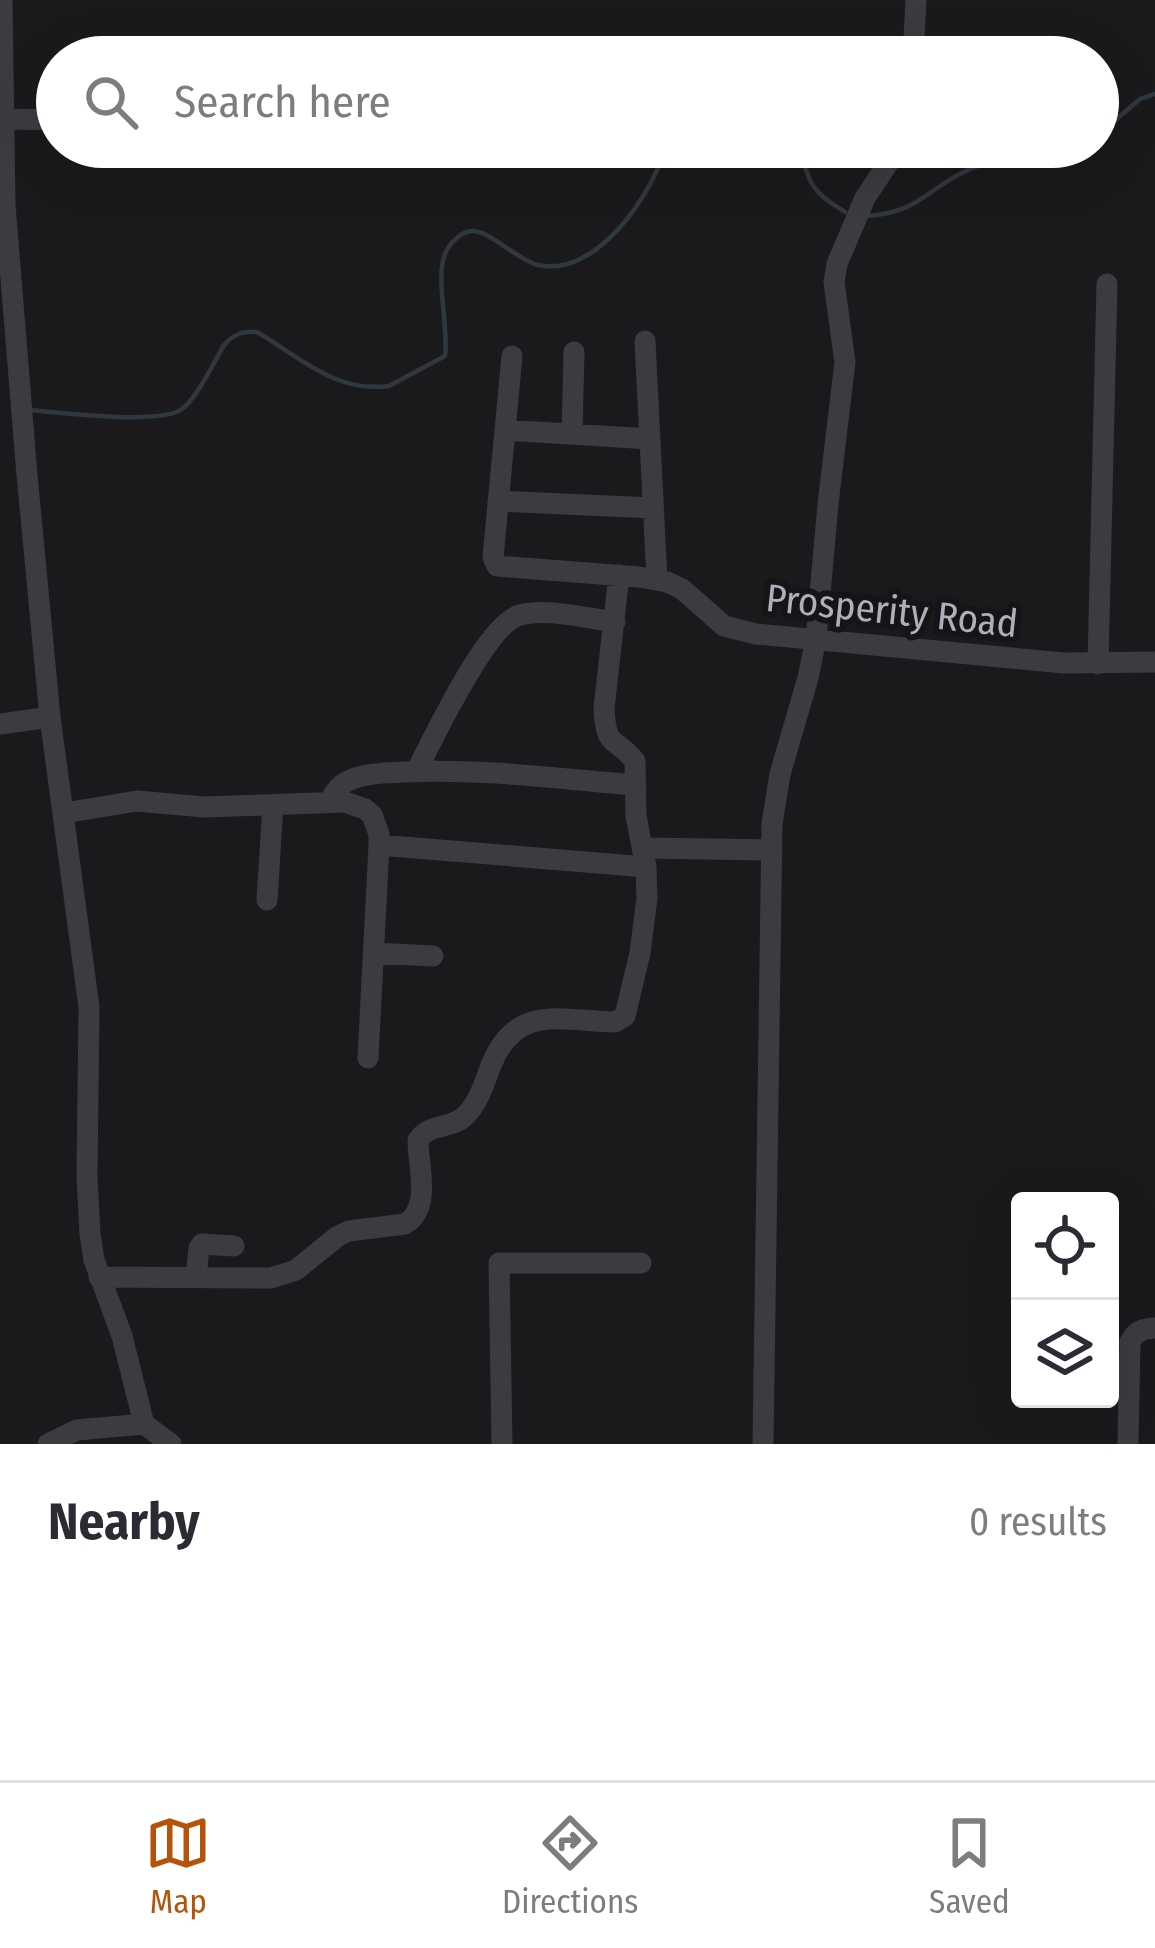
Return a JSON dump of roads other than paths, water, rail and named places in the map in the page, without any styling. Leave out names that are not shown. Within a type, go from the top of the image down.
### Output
[{"type":"street","points":[[2,0],[7,303],[50,717],[89,1007],[90,1234],[144,1424],[171,1444]]},
{"type":"street","points":[[914,36],[916,0]]},
{"type":"street","points":[[4,119],[36,120]]},
{"type":"street","points":[[763,1444],[772,824],[815,639],[845,362],[834,282],[837,263],[865,198],[885,168]]},
{"type":"street","points":[[1098,664],[1107,284]]},
{"type":"street","points":[[645,341],[657,580]]},
{"type":"street","points":[[572,434],[574,352]]},
{"type":"street","points":[[512,356],[499,501],[653,508]]},
{"type":"street","points":[[505,430],[650,439]]},
{"type":"street","name":"Prosperity Road","points":[[499,501],[495,565],[657,580],[682,589],[724,626],[756,634],[1013,659],[1155,662]]},
{"type":"street","points":[[99,1277],[250,1279],[286,1274],[349,1231],[413,1220],[421,1198],[418,1140],[427,1130],[468,1114],[507,1035],[535,1020],[615,1022],[625,1016],[645,927],[645,858],[636,816],[635,761],[611,741],[605,729],[619,575]]},
{"type":"street","points":[[416,772],[476,660],[509,618],[540,613],[614,622]]},
{"type":"street","points":[[0,724],[50,717]]},
{"type":"street","points":[[330,801],[345,782],[382,773],[478,772],[636,785]]},
{"type":"street","points":[[64,817],[137,801],[204,807],[330,801],[365,808],[376,824],[380,845],[368,1058]]},
{"type":"street","points":[[266,899],[273,805]]},
{"type":"street","points":[[64,817],[100,820]]},
{"type":"street","points":[[380,845],[645,858],[772,850]]},
{"type":"street","points":[[374,953],[433,956]]},
{"type":"street","points":[[196,1277],[202,1244],[235,1246]]},
{"type":"street","points":[[502,1444],[499,1263],[641,1263]]},
{"type":"street","points":[[1128,1444],[1130,1342],[1134,1334],[1155,1328]]},
{"type":"street","points":[[49,1444],[77,1430],[144,1424]]},
{"type":"waterway","points":[[1119,117],[1140,99],[1155,94]]},
{"type":"waterway","points":[[30,410],[109,417],[170,414],[193,397],[224,345],[247,332],[257,332],[335,379],[389,386],[445,356],[442,264],[456,239],[479,232],[538,265],[560,266],[581,259],[619,228],[658,168]]},
{"type":"waterway","points":[[805,168],[814,186],[845,212]]},
{"type":"waterway","points":[[868,216],[900,210],[974,168]]}]
